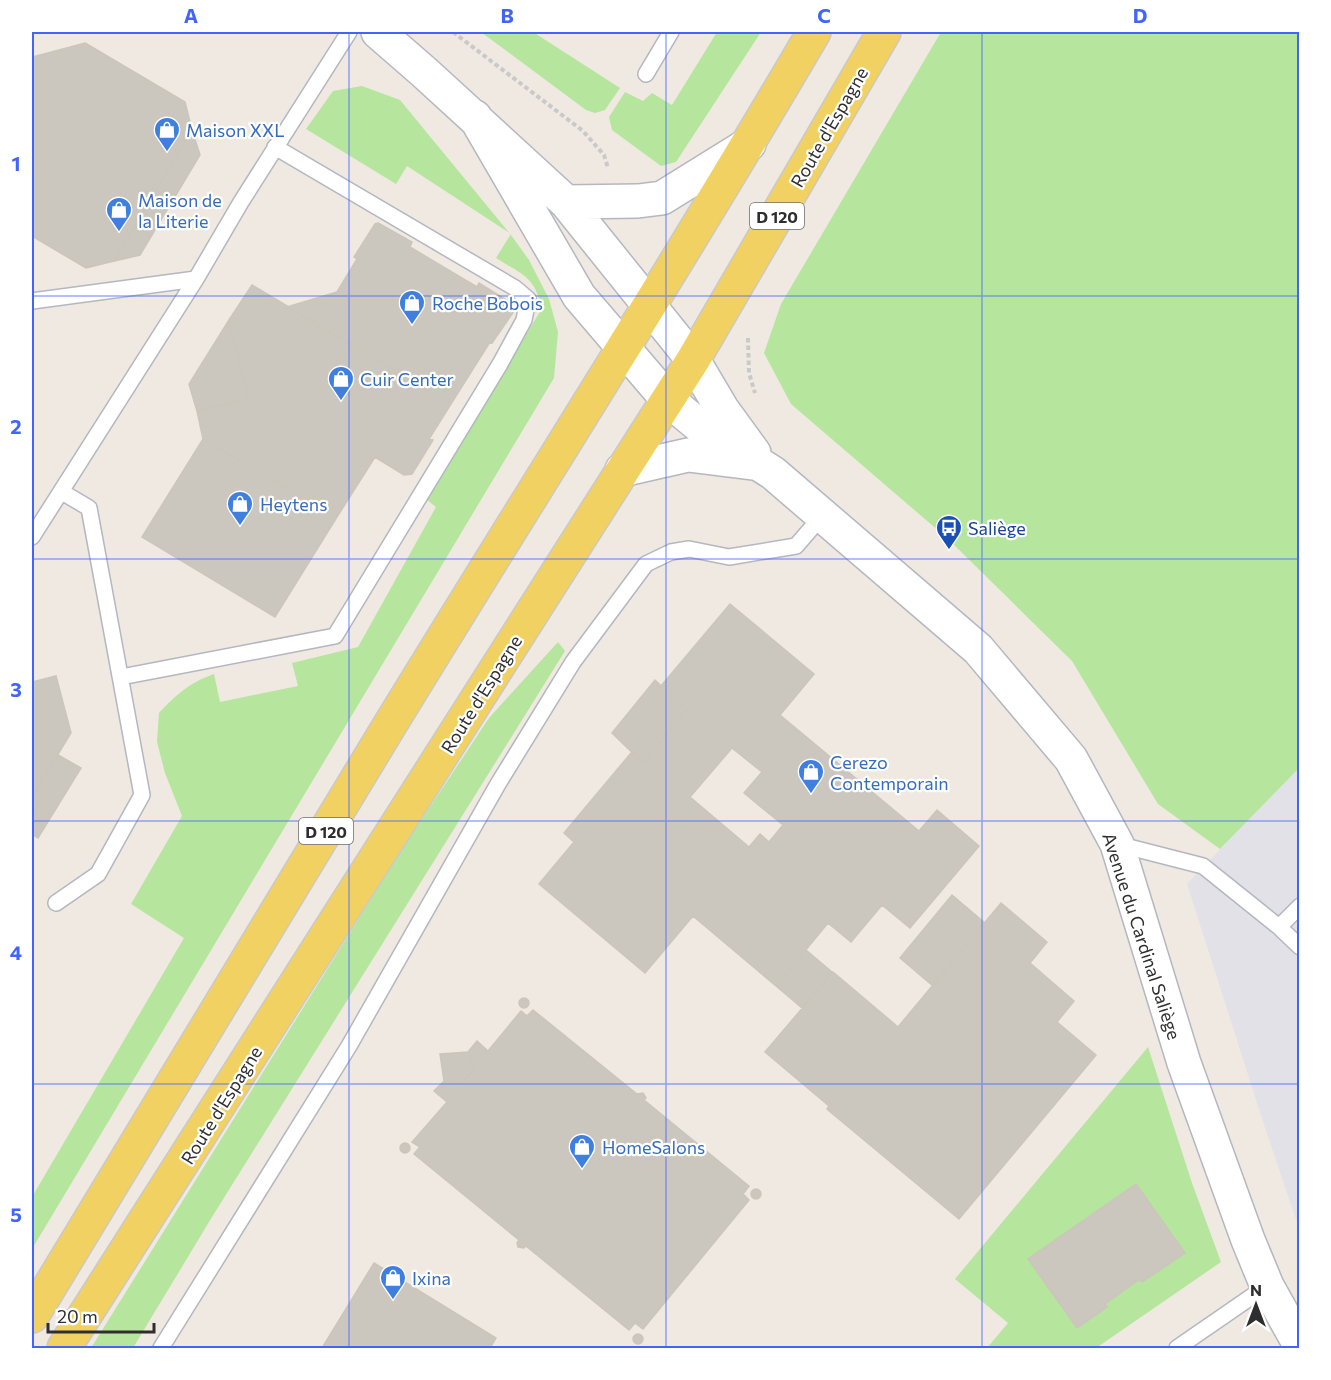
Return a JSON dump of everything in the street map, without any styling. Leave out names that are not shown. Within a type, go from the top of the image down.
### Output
[{"type":"main road","points":[[378,32],[475,117],[566,202],[693,360],[722,409],[762,465]]},
{"type":"main road","name":"D 120","points":[[32,1316],[387,730],[749,144],[814,32]]},
{"type":"main road","name":"Route d'Espagne","points":[[64,1348],[693,360],[884,32]]},
{"type":"main road","points":[[475,117],[579,296],[667,399],[702,428],[762,465]]},
{"type":"main road","points":[[566,202],[638,201],[662,198],[749,144]]},
{"type":"main road","points":[[622,470],[688,455],[762,465]]},
{"type":"main road","name":"Avenue du Cardinal Saliège","points":[[762,465],[978,649],[1071,759],[1117,844],[1184,1064],[1248,1240],[1267,1286],[1299,1345]]},
{"type":"lane","points":[[32,537],[349,32]]},
{"type":"lane","points":[[646,74],[671,32]]},
{"type":"lane","points":[[121,677],[335,636],[500,364],[524,320],[528,299],[515,288],[275,147]]},
{"type":"lane","points":[[32,301],[196,279]]},
{"type":"lane","points":[[56,903],[98,874],[142,795],[89,508],[62,492]]},
{"type":"lane","points":[[160,1348],[349,1046],[498,784],[573,662],[646,564],[671,552],[689,549],[729,557],[796,546],[822,516]]},
{"type":"lane","points":[[1117,844],[1203,866],[1279,927],[1299,947]]},
{"type":"lane","points":[[1279,927],[1299,906]]},
{"type":"lane","points":[[1177,1348],[1267,1286]]},
{"type":"shaded area","points":[[1299,767],[1299,1228],[1187,884]]},
{"type":"green space","points":[[481,32],[533,32],[620,88],[605,110],[595,113],[586,110]]},
{"type":"green space","points":[[717,32],[761,32],[676,162],[661,166],[612,130],[609,117],[625,92],[643,101],[652,93],[672,105]]},
{"type":"green space","points":[[941,32],[1299,32],[1299,768],[1220,849],[1158,804],[1072,661],[947,538],[791,404],[764,353],[781,304]]},
{"type":"green space","points":[[362,86],[400,100],[509,233],[407,166],[396,184],[306,129],[333,91]]},
{"type":"green space","points":[[511,235],[529,260],[549,299],[558,332],[554,378],[32,1249],[32,1197],[184,938],[131,904],[182,816],[165,773],[157,742],[159,713],[184,690],[197,681],[214,674],[220,702],[298,686],[292,663],[358,647],[436,507],[426,499],[541,310],[532,283],[496,258]]},
{"type":"green space","points":[[558,642],[565,651],[212,1217],[133,1348],[91,1348],[404,846],[489,718]]},
{"type":"green space","points":[[1148,1047],[1192,1183],[1221,1262],[1096,1348],[987,1348],[1008,1323],[955,1279]]},
{"type":"building","points":[[85,43],[185,102],[192,130],[114,261],[86,268],[32,236],[32,59]]},
{"type":"building","points":[[192,130],[200,155],[140,255],[114,261]]},
{"type":"building","name":"Roche Bobois","points":[[378,223],[412,242],[410,247],[477,287],[479,283],[513,304],[514,311],[492,343],[490,342],[451,404],[287,307],[337,292],[357,259],[354,257],[375,224]]},
{"type":"building","name":"Cuir Center","points":[[252,285],[451,404],[429,439],[433,440],[412,474],[404,475],[375,457],[337,517],[203,439],[197,411],[248,399],[229,320]]},
{"type":"building","points":[[229,320],[248,399],[197,411],[189,384]]},
{"type":"building","name":"Heytens","points":[[203,439],[337,517],[275,617],[142,537]]},
{"type":"building","name":"Cerezo Contemporain","points":[[730,604],[814,674],[780,715],[919,831],[937,810],[979,846],[910,928],[882,905],[851,942],[828,923],[776,986],[693,916],[645,973],[539,884],[574,842],[564,833],[631,753],[643,763],[686,710],[661,686]],"holes":[[[732,748],[762,772],[744,793],[783,825],[769,842],[760,834],[749,847],[690,797]]]},
{"type":"building","points":[[56,676],[71,733],[32,797],[32,682]]},
{"type":"building","points":[[655,680],[686,710],[643,763],[612,733]]},
{"type":"building","points":[[58,755],[81,768],[38,838],[32,834],[32,816],[37,811],[37,806],[32,797]]},
{"type":"building","points":[[32,798],[36,801],[37,811],[32,816]]},
{"type":"building","points":[[952,895],[985,923],[933,986],[900,958]]},
{"type":"building","points":[[1001,903],[1047,942],[1030,963],[1074,1001],[1057,1022],[1096,1055],[959,1219],[827,1109],[829,1106],[765,1052],[833,972],[898,1027]]},
{"type":"building","points":[[806,950],[832,972],[802,1008],[776,986]]},
{"type":"building","points":[[524,998],[529,1003],[524,1008],[519,1003]]},
{"type":"building","name":"HomeSalons","points":[[533,1010],[637,1094],[643,1093],[646,1098],[644,1100],[749,1186],[743,1194],[749,1200],[643,1329],[635,1323],[629,1330],[526,1246],[518,1247],[519,1240],[414,1154],[420,1147],[412,1142],[447,1102],[434,1091],[444,1081],[462,1083],[475,1069],[468,1052],[477,1041],[488,1051],[521,1011],[527,1016]]},
{"type":"building","points":[[468,1052],[475,1069],[462,1083],[444,1081],[440,1054]]},
{"type":"building","points":[[405,1143],[410,1148],[405,1153],[400,1148]]},
{"type":"building","points":[[1136,1184],[1185,1253],[1142,1282],[1140,1279],[1105,1304],[1107,1307],[1077,1328],[1028,1259]]},
{"type":"building","points":[[756,1189],[761,1194],[756,1199],[751,1194]]},
{"type":"building","name":"Ixina","points":[[374,1263],[496,1338],[490,1348],[322,1348]]},
{"type":"building","points":[[638,1334],[643,1339],[638,1344],[633,1339]]},
{"type":"place","name":"Maison XXL","points":[[167,153]]},
{"type":"place","name":"Maison de la Literie","points":[[119,233]]},
{"type":"place","name":"Roche Bobois","points":[[412,326]]},
{"type":"place","name":"Cuir Center","points":[[341,402]]},
{"type":"place","name":"Heytens","points":[[240,527]]},
{"type":"place","name":"Saliège","points":[[949,551]]},
{"type":"place","name":"Cerezo Contemporain","points":[[811,795]]},
{"type":"place","name":"HomeSalons","points":[[582,1170]]},
{"type":"place","name":"Ixina","points":[[393,1301]]}]
